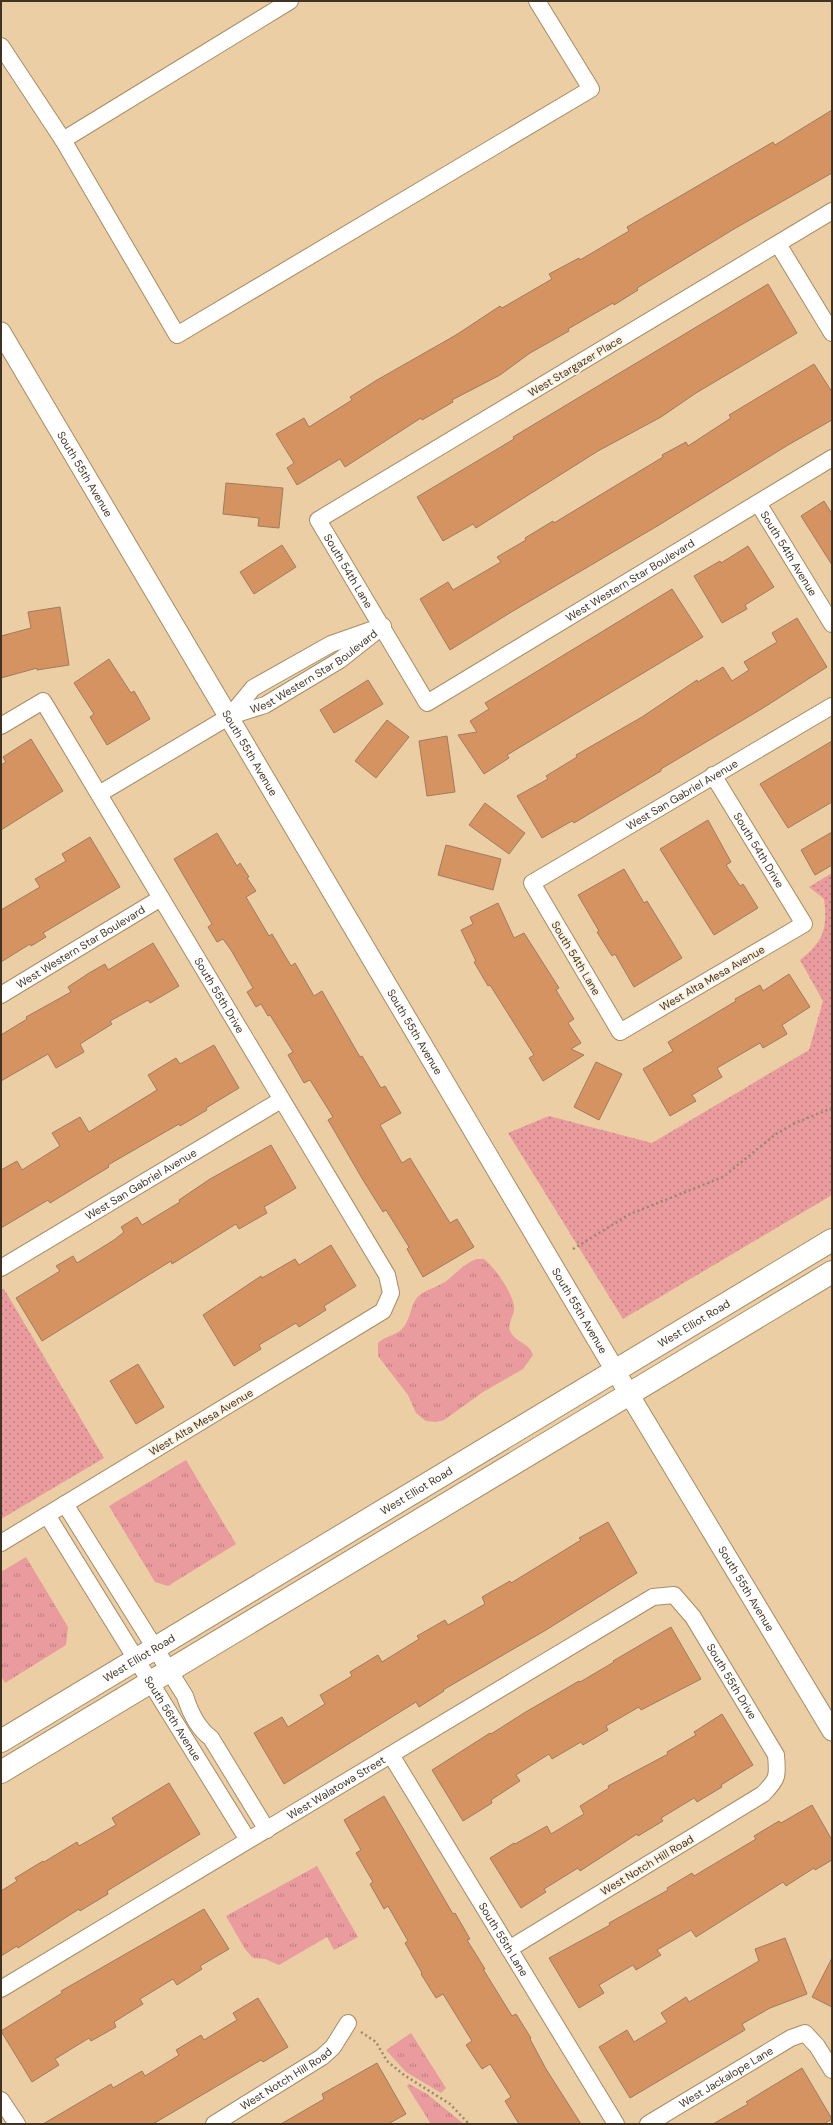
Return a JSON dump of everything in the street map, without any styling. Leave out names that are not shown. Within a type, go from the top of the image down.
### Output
[{"type":"main road","name":"West Elliot Road","points":[[1,1741],[832,1240]]},
{"type":"main road","points":[[1,1772],[832,1272]]},
{"type":"street","points":[[63,140],[290,1]]},
{"type":"street","points":[[1,46],[63,140],[177,335],[590,89],[537,1]]},
{"type":"street","name":"West Stargazer Place","points":[[318,520],[832,211]]},
{"type":"street","points":[[778,244],[832,333]]},
{"type":"street","name":"South 55th Avenue","points":[[1,332],[230,716],[615,1371],[832,1731]]},
{"type":"street","name":"West Western Star Boulevard","points":[[427,703],[832,458]]},
{"type":"street","name":"South 54th Avenue","points":[[758,503],[832,624]]},
{"type":"street","name":"South 54th Lane","points":[[318,520],[427,703]]},
{"type":"street","name":"West Western Star Boulevard","points":[[99,794],[230,716],[253,688],[331,644],[382,626]]},
{"type":"street","name":"South 55th Drive","points":[[1,726],[43,701],[387,1275],[391,1293]]},
{"type":"street","name":"West San Gabriel Avenue","points":[[532,883],[832,706]]},
{"type":"street","name":"South 54th Drive","points":[[713,775],[804,924]]},
{"type":"street","name":"South 54th Lane","points":[[532,883],[620,1032]]},
{"type":"street","name":"West Western Star Boulevard","points":[[1,995],[161,898]]},
{"type":"street","name":"West Alta Mesa Avenue","points":[[620,1032],[804,924]]},
{"type":"street","name":"West San Gabriel Avenue","points":[[1,1268],[281,1100]]},
{"type":"street","name":"West Alta Mesa Avenue","points":[[1,1542],[383,1311],[391,1293]]},
{"type":"street","name":"South 56th Avenue","points":[[65,1504],[185,1696],[197,1704],[211,1726],[210,1738],[266,1830]]},
{"type":"street","name":"South 56th Avenue","points":[[47,1515],[248,1840]]},
{"type":"street","name":"South 55th Drive","points":[[674,1595],[693,1617],[776,1755],[778,1773]]},
{"type":"street","name":"West Walatowa Street","points":[[1,1989],[653,1597],[674,1595]]},
{"type":"street","points":[[192,1749],[210,1738]]},
{"type":"street","name":"South 55th Lane","points":[[391,1755],[616,2124]]},
{"type":"street","name":"West Notch Hill Road","points":[[509,1949],[763,1794],[775,1782],[778,1773]]},
{"type":"street","name":"West Notch Hill Road","points":[[214,2124],[322,2057],[333,2047],[348,2023]]},
{"type":"street","name":"West Jackalope Lane","points":[[648,2124],[791,2038],[805,2033],[817,2046],[832,2070]]},
{"type":"street","points":[[1,2100],[17,2124]]},
{"type":"path","points":[[573,1248],[637,1211],[723,1177],[776,1134],[795,1123],[832,1108]]},
{"type":"path","points":[[348,2023],[376,2042],[387,2060],[404,2075],[450,2104],[469,2124]]},
{"type":"green space","points":[[832,873],[832,1195],[623,1319],[508,1133],[549,1116],[652,1143],[809,1050],[823,1001],[800,960],[819,941],[824,927],[825,909],[824,899],[809,887]]},
{"type":"green space","points":[[477,1259],[484,1259],[498,1274],[507,1288],[514,1307],[509,1328],[510,1331],[516,1338],[529,1348],[533,1355],[523,1369],[483,1392],[444,1420],[436,1422],[426,1421],[416,1413],[408,1395],[378,1356],[378,1343],[404,1327],[414,1303],[419,1296],[425,1291],[445,1282],[464,1266]]},
{"type":"green space","points":[[4,1289],[104,1458],[1,1519],[1,1290]]},
{"type":"green space","points":[[186,1460],[236,1544],[168,1586],[155,1582],[109,1506]]},
{"type":"green space","points":[[26,1557],[68,1627],[66,1645],[5,1683],[1,1676],[1,1572]]},
{"type":"green space","points":[[317,1866],[358,1937],[334,1950],[327,1937],[279,1965],[265,1959],[253,1958],[245,1949],[226,1916]]},
{"type":"green space","points":[[411,2033],[446,2088],[441,2093],[406,2072],[386,2050]]},
{"type":"green space","points":[[409,2084],[427,2094],[464,2124],[431,2124],[407,2086]]},
{"type":"building","points":[[832,110],[832,173],[734,229],[637,288],[638,290],[614,305],[613,303],[568,329],[569,331],[530,353],[500,375],[452,400],[453,402],[422,420],[421,418],[345,467],[340,459],[297,485],[287,468],[294,463],[276,434],[304,418],[309,427],[352,400],[350,397],[377,380],[456,335],[500,306],[502,308],[552,279],[549,274],[579,258],[580,260],[629,231],[627,227],[773,142],[775,145]]},
{"type":"building","points":[[768,284],[797,333],[696,393],[661,417],[598,451],[476,528],[473,524],[443,541],[417,497],[514,439],[513,437]]},
{"type":"building","points":[[814,364],[832,392],[832,420],[788,445],[659,525],[450,650],[420,599],[448,582],[453,590],[501,562],[497,557],[526,540],[525,538],[553,521],[554,523],[663,457],[662,455],[686,442],[688,446],[731,418],[729,415]]},
{"type":"building","points":[[226,483],[283,488],[279,528],[258,526],[259,518],[223,514]]},
{"type":"building","points":[[824,501],[832,514],[832,565],[801,516]]},
{"type":"building","points":[[282,545],[296,567],[254,594],[240,572]]},
{"type":"building","points":[[748,546],[774,587],[745,605],[747,609],[722,623],[694,576],[720,561],[721,563]]},
{"type":"building","points":[[672,589],[703,637],[507,755],[509,758],[484,774],[458,735],[477,732],[470,721],[489,709],[485,703]]},
{"type":"building","points":[[60,607],[69,665],[37,670],[37,668],[1,678],[1,636],[31,628],[28,612]]},
{"type":"building","points":[[797,618],[827,667],[763,708],[661,769],[661,771],[574,823],[572,821],[542,838],[517,796],[548,779],[546,776],[577,757],[576,755],[642,717],[697,680],[698,682],[723,667],[732,681],[749,670],[744,662],[777,642],[772,633]]},
{"type":"building","points":[[109,659],[131,693],[134,691],[150,719],[107,745],[90,717],[94,714],[74,683]]},
{"type":"building","points":[[368,680],[383,704],[334,733],[320,710]]},
{"type":"building","points":[[387,720],[409,737],[376,778],[355,761]]},
{"type":"building","points":[[447,736],[455,792],[427,796],[419,741]]},
{"type":"building","points":[[31,739],[63,791],[1,830],[1,765],[6,762],[3,757]]},
{"type":"building","points":[[832,741],[832,802],[788,828],[760,784]]},
{"type":"building","points":[[485,803],[525,833],[509,854],[469,825]]},
{"type":"building","points":[[708,820],[731,862],[726,865],[740,886],[743,884],[758,908],[714,935],[660,849]]},
{"type":"building","points":[[832,832],[832,865],[815,875],[801,850]]},
{"type":"building","points":[[217,833],[237,866],[240,863],[249,877],[247,878],[256,891],[246,897],[269,936],[272,934],[291,966],[295,963],[314,996],[322,991],[360,1057],[362,1056],[381,1088],[385,1086],[401,1113],[380,1125],[402,1163],[410,1158],[450,1223],[457,1219],[474,1247],[423,1277],[407,1249],[409,1247],[386,1210],[383,1212],[328,1120],[333,1117],[310,1080],[304,1083],[288,1055],[293,1052],[270,1015],[268,1016],[261,1004],[256,1007],[247,992],[253,988],[231,950],[223,939],[217,942],[208,927],[212,924],[174,859]]},
{"type":"building","points":[[90,837],[120,887],[43,933],[46,937],[31,946],[30,944],[1,962],[1,910],[40,887],[35,879],[66,861],[62,854]]},
{"type":"building","points":[[446,845],[501,859],[493,890],[438,875]]},
{"type":"building","points":[[624,869],[644,903],[647,901],[682,958],[634,987],[615,954],[612,956],[597,932],[599,931],[578,895]]},
{"type":"building","points":[[498,903],[514,938],[524,933],[559,988],[556,990],[574,1019],[568,1023],[581,1043],[571,1049],[584,1055],[543,1081],[529,1058],[534,1055],[490,985],[488,986],[474,962],[476,961],[461,930],[473,924],[470,917]]},
{"type":"building","points":[[153,943],[179,986],[150,1003],[148,1000],[110,1021],[112,1024],[80,1044],[84,1052],[56,1068],[48,1054],[1,1081],[1,1035],[27,1019],[26,1017],[71,992],[68,987],[89,973],[105,964],[108,970]]},
{"type":"building","points":[[789,974],[810,1007],[782,1025],[787,1034],[763,1048],[760,1043],[717,1068],[722,1077],[692,1095],[696,1101],[670,1116],[643,1069],[673,1051],[668,1042],[736,1001],[735,999],[760,985],[763,991]]},
{"type":"building","points":[[214,1045],[239,1088],[180,1126],[179,1124],[108,1165],[109,1167],[50,1203],[48,1200],[1,1228],[1,1170],[17,1161],[22,1170],[60,1146],[52,1133],[80,1117],[89,1132],[157,1090],[148,1075],[176,1058],[180,1064]]},
{"type":"building","points":[[596,1062],[622,1074],[599,1120],[574,1107]]},
{"type":"building","points":[[271,1145],[296,1188],[264,1207],[267,1213],[239,1229],[236,1224],[172,1264],[171,1261],[42,1341],[16,1298],[60,1271],[56,1266],[73,1256],[77,1263],[114,1240],[124,1232],[121,1227],[137,1217],[142,1225],[180,1202],[179,1200],[210,1179]]},
{"type":"building","points":[[331,1245],[356,1286],[324,1306],[326,1310],[299,1327],[296,1323],[259,1345],[261,1349],[234,1366],[203,1315],[261,1276],[262,1278],[295,1259],[299,1265]]},
{"type":"building","points":[[138,1364],[164,1407],[136,1424],[110,1381]]},
{"type":"building","points":[[608,1522],[637,1573],[546,1630],[443,1690],[444,1691],[419,1707],[416,1702],[284,1784],[254,1733],[282,1717],[288,1727],[325,1704],[320,1695],[352,1676],[350,1672],[378,1655],[382,1662],[419,1639],[417,1636],[445,1620],[448,1625],[485,1604],[482,1597],[510,1581],[511,1583],[581,1540],[579,1538]]},
{"type":"building","points":[[671,1627],[701,1679],[641,1710],[639,1707],[606,1726],[608,1730],[583,1745],[581,1742],[552,1759],[549,1754],[516,1775],[520,1781],[491,1800],[492,1803],[463,1821],[432,1770],[490,1733],[491,1734],[579,1681],[580,1682]]},
{"type":"building","points":[[722,1714],[753,1765],[721,1785],[722,1787],[697,1802],[694,1798],[661,1818],[663,1821],[638,1836],[637,1834],[580,1871],[578,1868],[544,1889],[546,1892],[521,1908],[490,1858],[514,1843],[515,1844],[547,1826],[551,1834],[584,1814],[580,1806],[609,1788],[608,1786],[668,1754],[667,1752],[696,1735],[694,1732]]},
{"type":"building","points":[[169,1783],[200,1834],[107,1891],[108,1894],[80,1911],[79,1909],[18,1948],[17,1946],[1,1956],[1,1891],[17,1881],[15,1878],[43,1861],[44,1862],[77,1842],[79,1846],[116,1825],[112,1818]]},
{"type":"building","points":[[384,1796],[453,1914],[455,1913],[470,1939],[467,1940],[485,1969],[483,1969],[512,2016],[516,2014],[531,2038],[530,2039],[546,2069],[581,2124],[519,2124],[505,2101],[511,2097],[490,2064],[482,2069],[466,2045],[472,2041],[443,1994],[436,1998],[421,1974],[422,1973],[405,1943],[408,1941],[388,1906],[384,1909],[370,1884],[373,1882],[356,1853],[361,1850],[344,1820]]},
{"type":"building","points":[[812,1805],[832,1840],[832,1860],[815,1870],[814,1868],[786,1886],[783,1882],[696,1937],[691,1930],[657,1950],[661,1955],[636,1970],[633,1965],[599,1985],[604,1993],[579,2008],[549,1958],[610,1925],[609,1923],[668,1890],[667,1888],[692,1873],[694,1876],[756,1839],[754,1836],[779,1821],[781,1823]]},
{"type":"building","points":[[204,1909],[229,1949],[200,1966],[202,1969],[177,1985],[173,1979],[140,1999],[143,2004],[114,2022],[116,2027],[91,2041],[89,2038],[55,2059],[59,2065],[32,2082],[1,2031],[62,1993],[61,1991]]},
{"type":"building","points":[[785,1938],[807,1994],[770,2008],[742,2024],[745,2030],[630,2098],[599,2047],[627,2030],[634,2042],[667,2022],[661,2013],[686,1997],[689,2002],[759,1961],[755,1949]]},
{"type":"building","points":[[832,1958],[832,2007],[812,1997]]},
{"type":"building","points":[[258,1998],[288,2047],[263,2062],[261,2060],[153,2124],[43,2124],[111,2084],[113,2088],[142,2071],[145,2076],[179,2055],[176,2050],[201,2035],[204,2040],[237,2020],[233,2013]]},
{"type":"building","points":[[377,2063],[406,2114],[388,2124],[281,2124],[324,2099],[322,2094]]},
{"type":"building","points":[[802,2068],[832,2119],[824,2124],[713,2124],[748,2104],[746,2102]]}]
